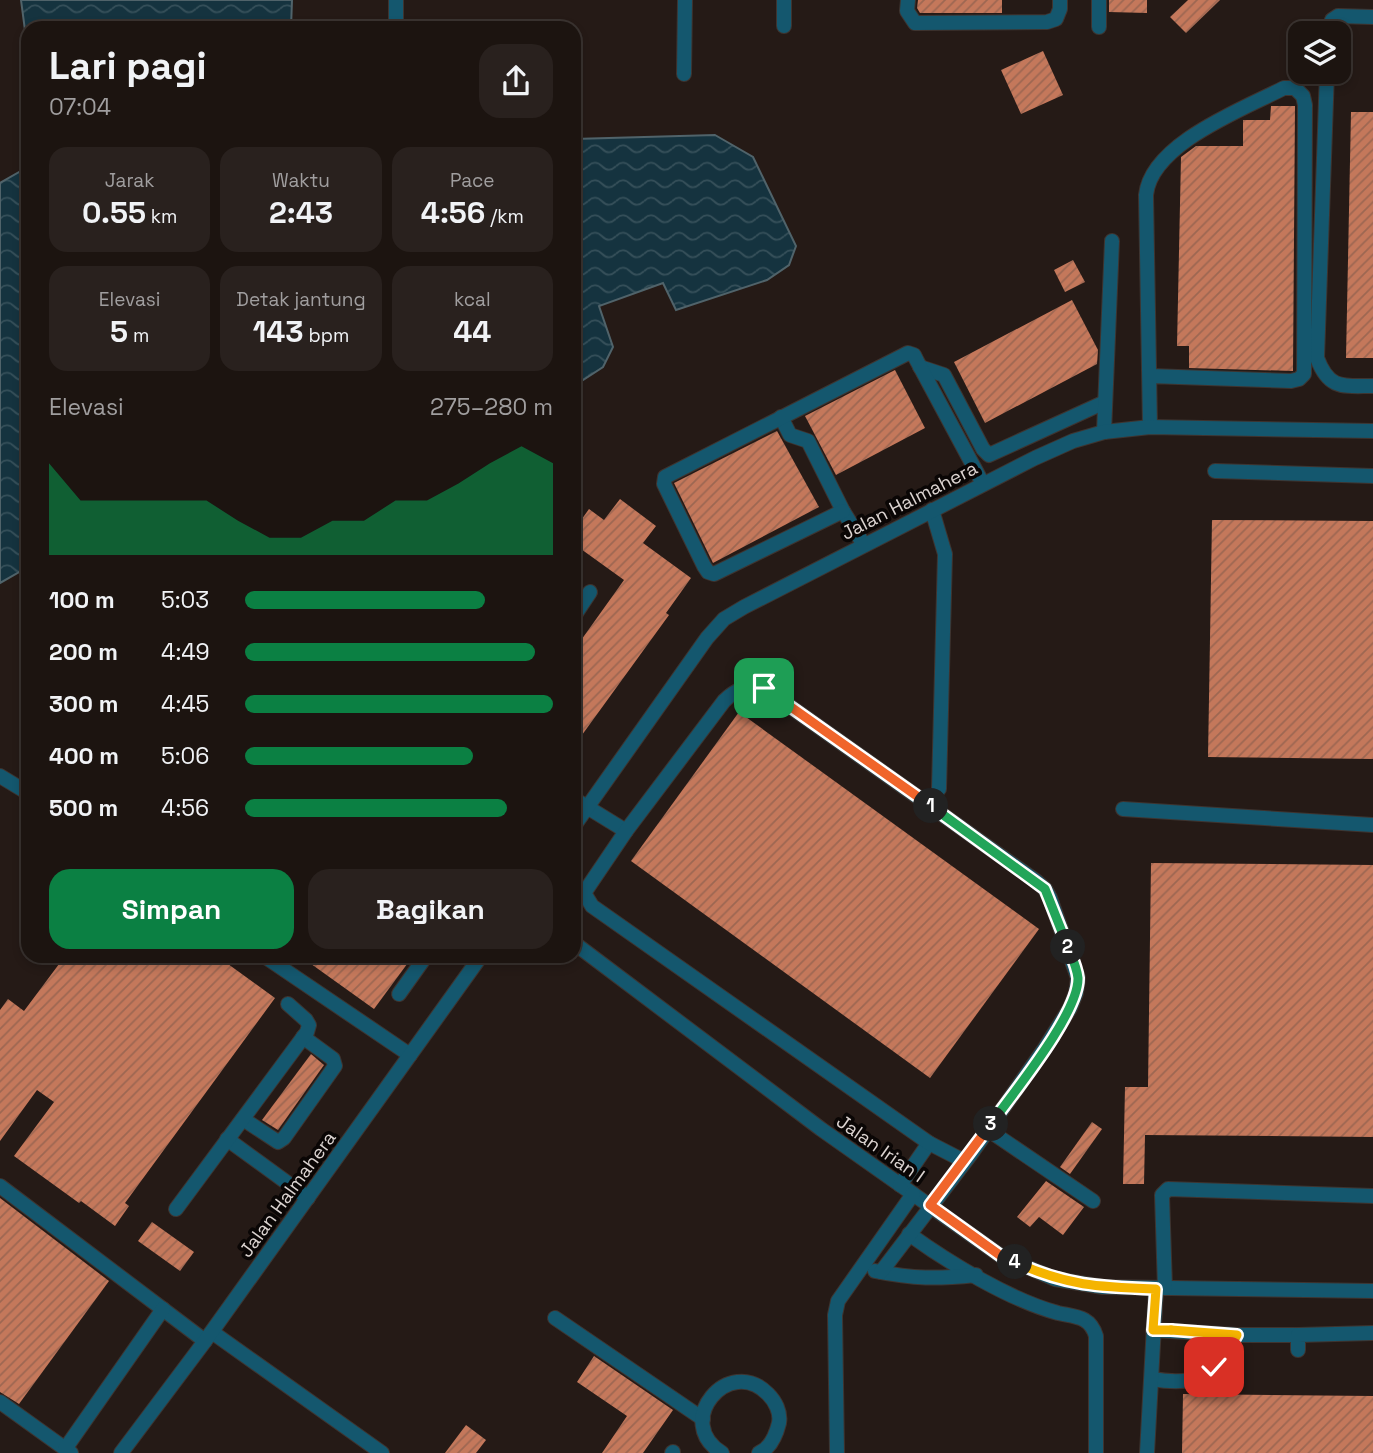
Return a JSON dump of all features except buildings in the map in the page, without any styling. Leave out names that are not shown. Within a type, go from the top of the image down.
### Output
[{"type":"street","points":[[396,0],[396,21]]},
{"type":"street","points":[[684,74],[685,0]]},
{"type":"street","points":[[784,0],[784,26]]},
{"type":"street","points":[[908,0],[909,17],[915,23],[928,23],[1047,22],[1056,19],[1060,0]]},
{"type":"street","points":[[1099,0],[1099,27]]},
{"type":"street","points":[[1332,21],[1338,16],[1373,17]]},
{"type":"street","points":[[1327,84],[1317,358],[1330,382],[1342,386],[1373,386]]},
{"type":"street","points":[[1150,376],[1291,381],[1304,374],[1305,105],[1303,96],[1295,88],[1284,88],[1188,138],[1149,180],[1146,195],[1150,427]]},
{"type":"street","points":[[1104,432],[1112,241]]},
{"type":"street","points":[[844,511],[720,573],[708,572],[664,484],[666,477],[904,354],[914,355],[984,484]]},
{"type":"street","points":[[920,367],[944,375],[983,449],[989,455],[1105,402]]},
{"type":"street","points":[[780,417],[790,435],[808,440],[864,545]]},
{"type":"street","name":"Jalan Halmahera","points":[[581,817],[707,638],[724,619],[771,591],[984,484],[1060,447],[1104,432],[1150,427],[1373,431]]},
{"type":"street","points":[[1215,471],[1373,476]]},
{"type":"street","points":[[932,510],[945,555],[939,789]]},
{"type":"street","points":[[581,606],[590,592]]},
{"type":"street","points":[[881,1272],[964,1161],[1045,1048],[1070,1009],[1078,978],[1045,889],[764,688],[748,687],[736,690],[724,701],[626,831],[584,893],[592,906],[929,1143],[964,1161]]},
{"type":"street","points":[[0,776],[21,789]]},
{"type":"street","points":[[581,803],[626,831]]},
{"type":"street","points":[[1123,810],[1373,825]]},
{"type":"street","name":"Jalan Irian I","points":[[581,948],[733,1064],[1001,1256],[1055,1279],[1083,1286],[1373,1291]]},
{"type":"street","points":[[274,963],[410,1055]]},
{"type":"street","points":[[399,994],[421,963]]},
{"type":"street","name":"Jalan Halmahera","points":[[121,1453],[209,1337],[476,963]]},
{"type":"street","points":[[176,1209],[303,1037],[309,1025],[288,1004]]},
{"type":"street","points":[[243,1119],[278,1142],[284,1138],[335,1066],[333,1059],[303,1037]]},
{"type":"street","points":[[1032,1039],[1045,1048]]},
{"type":"street","points":[[987,1129],[1093,1200]]},
{"type":"street","points":[[227,1139],[308,1198]]},
{"type":"street","points":[[900,1185],[929,1143]]},
{"type":"street","points":[[0,1186],[163,1310],[209,1337],[382,1453]]},
{"type":"street","points":[[1147,1453],[1153,1330],[1160,1289],[1164,1191],[1373,1196]]},
{"type":"street","points":[[836,1453],[835,1315],[838,1301],[913,1194]]},
{"type":"street","points":[[909,1234],[938,1255],[1025,1301],[1086,1319],[1090,1323],[1096,1336],[1096,1453]]},
{"type":"street","points":[[860,1269],[915,1279],[976,1275]]},
{"type":"street","points":[[0,1402],[68,1451],[163,1310]]},
{"type":"street","points":[[555,1318],[703,1419]]},
{"type":"street","points":[[1153,1330],[1237,1335],[1373,1334]]},
{"type":"street","points":[[1152,1380],[1183,1383],[1203,1376],[1223,1360],[1237,1335]]},
{"type":"street","points":[[1298,1335],[1298,1350]]},
{"type":"street","points":[[715,1451],[704,1431],[703,1413],[710,1396],[725,1385],[744,1381],[761,1387],[774,1400],[780,1418],[776,1436],[759,1453]]},
{"type":"water","points":[[21,0],[292,0],[291,21],[24,21]]},
{"type":"water","points":[[715,135],[753,157],[796,246],[789,265],[767,280],[676,310],[663,283],[599,306],[613,347],[603,367],[581,381],[581,139]]},
{"type":"water","points":[[21,171],[21,571],[0,583],[0,183]]},
{"type":"route","points":[[764,688],[1036,881],[1050,898],[1074,962],[1078,978],[1070,1009],[971,1154],[930,1205],[1001,1256],[1055,1279],[1083,1286],[1156,1289],[1153,1330],[1237,1335],[1223,1360],[1214,1367]]}]
